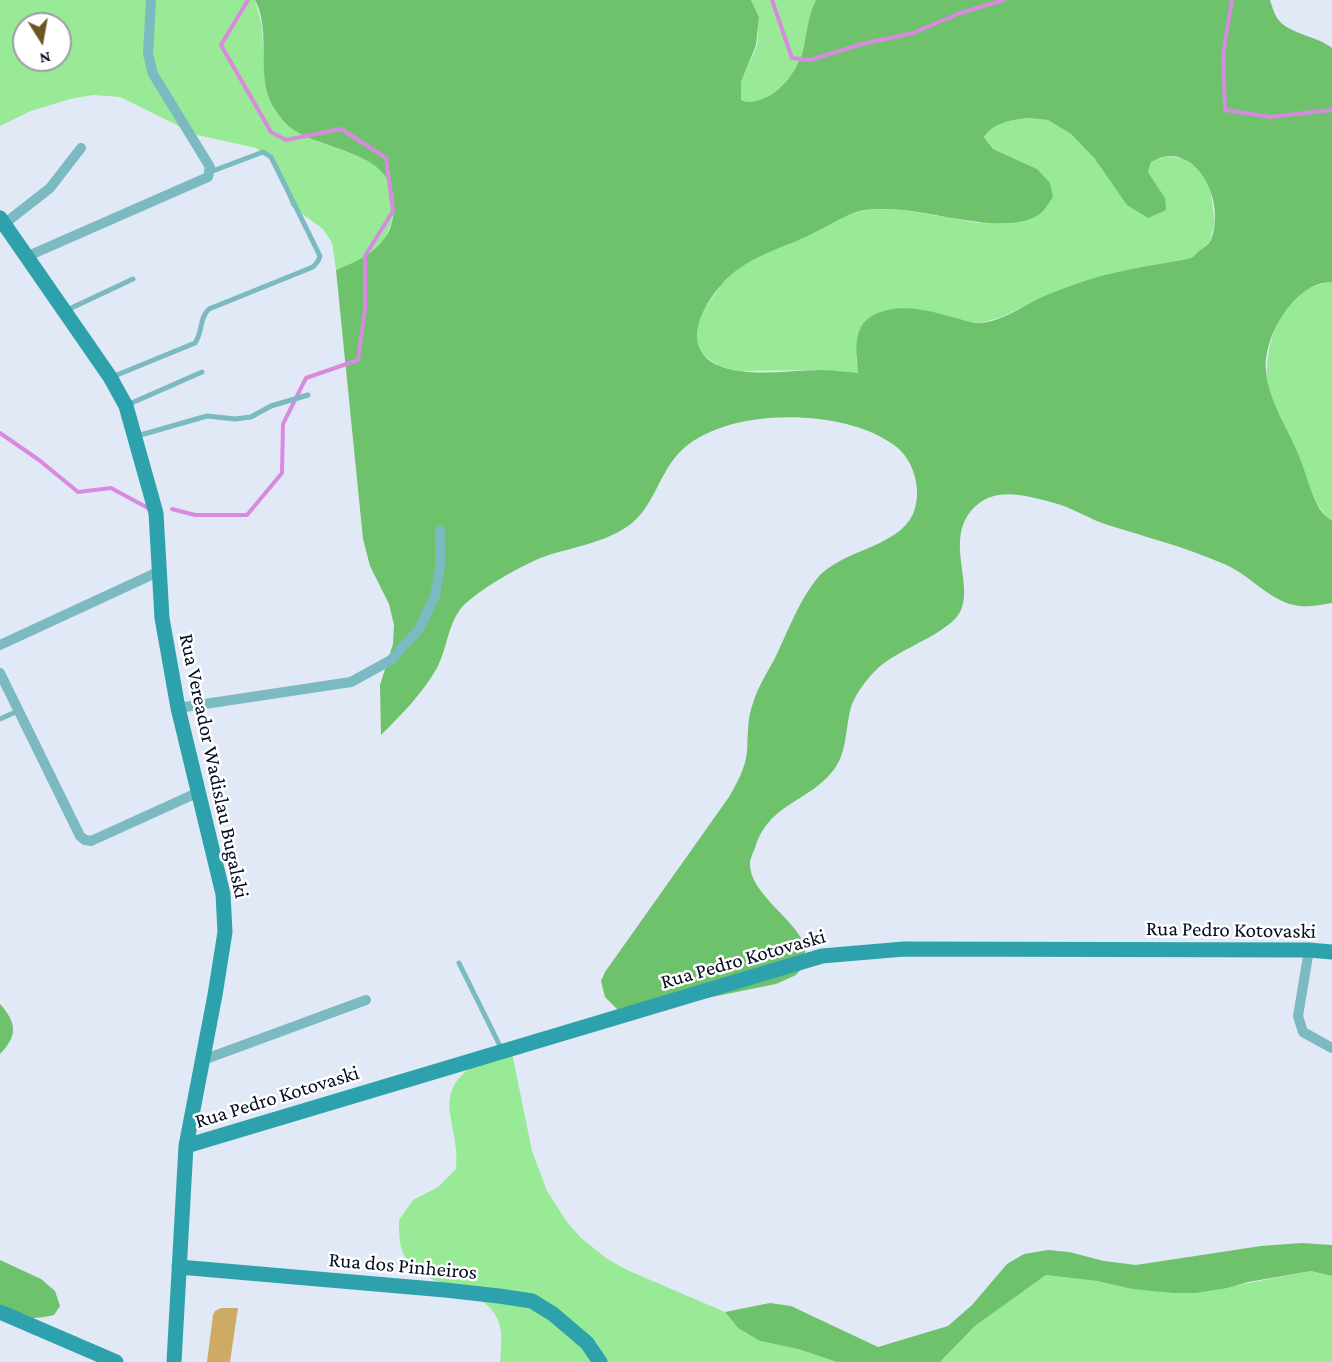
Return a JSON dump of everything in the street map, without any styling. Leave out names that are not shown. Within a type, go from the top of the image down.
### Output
[{"type":"street","points":[[28,256],[208,177],[210,167],[153,74],[148,54],[151,0]]},
{"type":"street","points":[[2,221],[50,188],[81,148]]},
{"type":"street","name":"Rua Vereador Wadislau Bugalski","points":[[2,221],[66,311],[110,377],[126,406],[156,513],[162,618],[178,708],[223,894],[225,932],[186,1146],[174,1362]]},
{"type":"street","points":[[178,708],[351,682],[390,660],[419,629],[435,596],[440,567],[440,531]]},
{"type":"street","points":[[0,645],[160,571]]},
{"type":"street","points":[[0,673],[80,836],[85,840],[91,841],[199,792]]},
{"type":"street","name":"Rua Pedro Kotovaski","points":[[186,1146],[822,956],[904,949],[1309,950],[1332,952]]},
{"type":"street","points":[[1309,950],[1298,1017],[1303,1032],[1332,1048]]},
{"type":"street","points":[[203,1060],[366,1000]]},
{"type":"street","name":"Rua dos Pinheiros","points":[[179,1267],[445,1290],[532,1301],[553,1314],[588,1343],[600,1362]]},
{"type":"street","points":[[0,1312],[116,1362]]},
{"type":"lane","points":[[110,377],[195,343],[204,314],[209,309],[313,267],[318,261],[320,256],[271,157],[263,152],[210,172]]},
{"type":"lane","points":[[66,311],[133,279]]},
{"type":"lane","points":[[126,406],[202,372]]},
{"type":"lane","points":[[135,437],[207,416],[235,419],[251,417],[271,406],[308,395]]},
{"type":"lane","points":[[0,719],[18,711]]},
{"type":"lane","points":[[459,963],[503,1051]]},
{"type":"green space","points":[[0,0],[255,0],[262,25],[264,66],[316,141],[355,154],[379,167],[389,182],[394,207],[392,222],[384,240],[376,249],[336,270],[332,243],[323,229],[291,206],[282,180],[268,157],[256,148],[197,135],[120,97],[93,95],[70,99],[31,111],[0,126]]},
{"type":"green space","points":[[255,0],[751,0],[759,17],[756,45],[741,82],[741,100],[750,102],[773,93],[791,76],[802,54],[816,0],[1270,0],[1282,24],[1332,48],[1332,282],[1318,284],[1306,291],[1284,313],[1270,342],[1266,357],[1266,370],[1270,393],[1299,456],[1313,496],[1320,510],[1332,521],[1332,603],[1303,606],[1284,602],[1224,564],[1180,547],[1105,524],[1067,507],[1013,494],[997,495],[982,501],[966,518],[961,533],[960,549],[964,580],[962,609],[945,628],[893,657],[868,679],[852,704],[842,753],[835,768],[814,788],[780,811],[770,821],[761,833],[752,855],[751,873],[756,884],[799,935],[805,947],[805,965],[796,975],[776,984],[623,1015],[605,997],[601,981],[605,972],[735,786],[746,758],[749,721],[755,697],[794,616],[809,589],[825,570],[894,535],[905,526],[916,505],[915,476],[907,458],[894,445],[872,433],[845,424],[815,418],[783,417],[752,420],[723,427],[698,438],[678,454],[665,472],[644,511],[628,526],[599,541],[546,556],[525,565],[469,600],[457,614],[437,668],[411,703],[381,735],[380,685],[393,644],[394,625],[389,604],[370,566],[363,539],[336,270],[364,257],[386,237],[393,217],[393,195],[387,178],[375,166],[360,157],[307,137],[291,128],[276,111],[269,98],[266,85],[263,27]],"holes":[[[1028,118],[1048,120],[1071,134],[1095,159],[1127,205],[1148,218],[1166,210],[1165,198],[1148,172],[1151,162],[1168,156],[1181,158],[1193,164],[1209,186],[1213,200],[1215,214],[1210,242],[1190,258],[1089,279],[1046,295],[1004,317],[987,322],[971,322],[908,308],[878,313],[869,318],[860,329],[857,343],[858,373],[822,370],[740,371],[720,366],[707,359],[700,349],[697,337],[704,310],[712,296],[732,274],[764,254],[810,235],[847,215],[863,210],[896,209],[975,222],[1014,223],[1030,219],[1042,212],[1053,197],[1050,183],[1037,169],[993,149],[984,137],[993,128],[1009,121]]]},
{"type":"green space","points":[[751,0],[816,0],[802,54],[791,75],[773,93],[759,100],[748,102],[741,100],[741,82],[757,45],[759,17]]},
{"type":"green space","points":[[1028,118],[1048,120],[1071,134],[1095,159],[1165,198],[1148,172],[1151,162],[1167,156],[1184,159],[1200,170],[1210,187],[1215,222],[1210,242],[1191,258],[1123,271],[1079,283],[1042,297],[1002,317],[981,323],[972,322],[856,356],[858,373],[825,370],[739,371],[719,366],[703,355],[697,346],[695,332],[702,312],[722,284],[736,270],[761,255],[815,233],[840,217],[870,209],[904,210],[979,223],[1037,169],[993,149],[984,136],[998,125]]},
{"type":"green space","points":[[1332,282],[1332,521],[1314,498],[1297,452],[1274,405],[1267,377],[1267,363],[1273,334],[1286,308],[1305,290]]},
{"type":"green space","points":[[0,1004],[12,1023],[13,1035],[0,1054]]},
{"type":"green space","points":[[511,1048],[532,1151],[547,1191],[567,1222],[581,1238],[606,1258],[627,1270],[725,1312],[738,1328],[760,1341],[798,1349],[837,1362],[500,1362],[501,1330],[498,1320],[489,1307],[463,1291],[419,1272],[408,1261],[401,1247],[399,1220],[413,1200],[438,1187],[456,1169],[456,1147],[450,1099],[459,1078],[477,1064]]},
{"type":"green space","points":[[1302,1243],[1332,1245],[1332,1276],[1311,1271],[1196,1293],[1173,1293],[1046,1275],[975,1326],[940,1362],[837,1362],[798,1349],[760,1341],[738,1328],[725,1312],[770,1303],[791,1306],[878,1347],[948,1326],[972,1305],[1007,1264],[1024,1254],[1048,1250],[1069,1252],[1104,1261],[1136,1265],[1261,1246]]},
{"type":"green space","points":[[0,1260],[41,1279],[55,1291],[60,1306],[54,1315],[27,1318],[0,1313]]},
{"type":"green space","points":[[1311,1271],[1332,1276],[1332,1362],[940,1362],[975,1326],[1046,1275],[1097,1281],[1132,1289],[1196,1293]]},
{"type":"building","points":[[221,1308],[238,1308],[230,1362],[207,1362],[213,1315]]},
{"type":"waterway","points":[[172,509],[195,515],[247,515],[282,473],[283,424],[306,378],[358,360],[365,309],[365,256],[393,211],[386,158],[341,129],[286,140],[271,132],[221,45],[248,0]]},
{"type":"waterway","points":[[772,0],[792,58],[810,60],[862,44],[913,33],[960,13],[1004,0]]},
{"type":"waterway","points":[[1232,0],[1223,55],[1225,110],[1270,117],[1332,110]]},
{"type":"waterway","points":[[0,433],[39,460],[78,492],[111,488],[148,508]]}]
